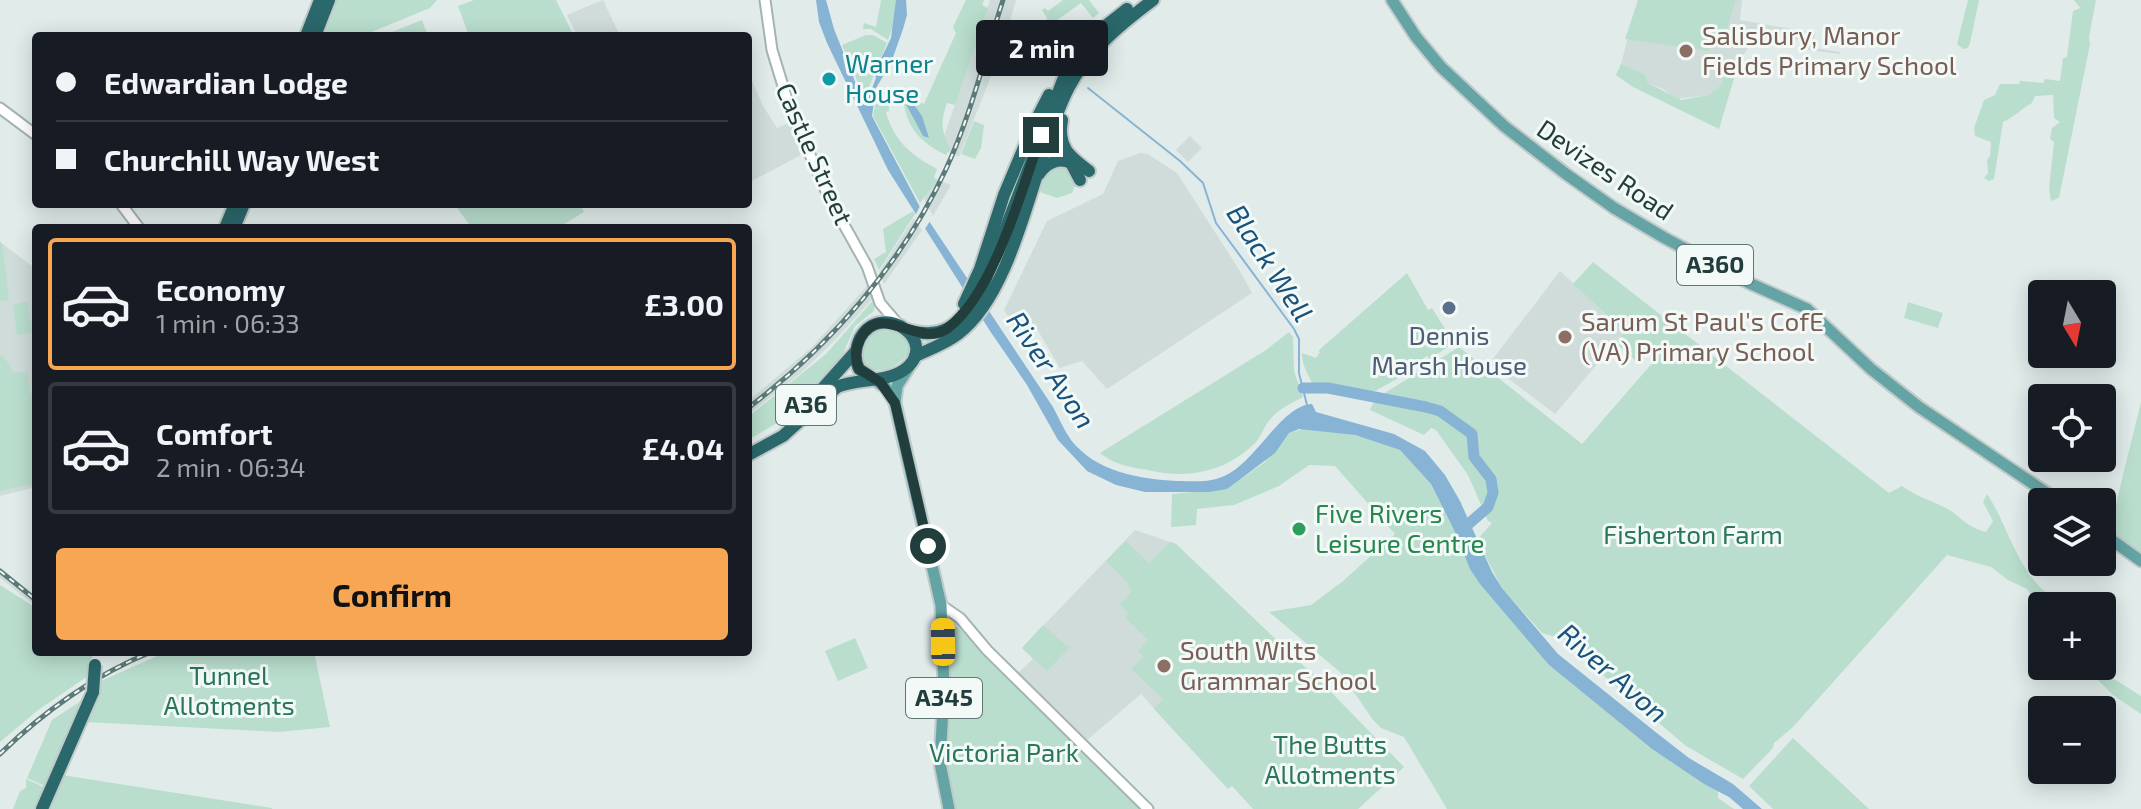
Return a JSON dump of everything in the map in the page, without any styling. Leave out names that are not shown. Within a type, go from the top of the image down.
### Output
[{"type":"highway","points":[[1139,0],[1103,28],[1047,98],[1004,195],[982,291],[970,308],[959,334],[912,360],[893,375],[874,379],[859,369],[856,351],[867,330],[884,323],[931,335],[945,330],[970,308],[1007,262],[1022,202],[1069,88],[1108,37],[1153,0]]},
{"type":"highway","points":[[308,32],[326,1]]},
{"type":"highway","points":[[316,32],[326,1]]},
{"type":"highway","points":[[323,32],[326,1]]},
{"type":"highway","points":[[1030,184],[1042,170],[1060,160],[1071,163],[1085,175],[1060,138],[1062,119],[1081,69]]},
{"type":"highway","points":[[1030,184],[1063,80]]},
{"type":"highway","points":[[902,327],[915,342],[912,360]]},
{"type":"highway","name":"A36","points":[[752,445],[785,427],[856,351]]},
{"type":"highway","name":"A36","points":[[752,453],[783,436],[837,387],[874,379]]},
{"type":"highway","points":[[42,809],[93,692],[96,658]]},
{"type":"main road","name":"Devizes Road","points":[[1392,0],[1416,37],[1441,67],[1504,126],[1559,169],[1651,230],[1749,283],[1807,309],[1860,359],[1919,407],[2039,488]]},
{"type":"main road","points":[[895,403],[897,386],[912,360]]},
{"type":"main road","name":"A345","points":[[874,379],[886,388],[895,403],[941,605],[944,688],[940,763],[949,809]]},
{"type":"main road","points":[[2116,543],[2141,561]]},
{"type":"street","name":"Castle Street","points":[[765,0],[772,50],[790,109],[829,198],[867,266],[880,303],[902,327]]},
{"type":"street","points":[[0,108],[32,132]]},
{"type":"street","points":[[867,330],[880,303]]},
{"type":"street","points":[[941,605],[960,618],[987,650],[1148,809]]},
{"type":"shaded area","points":[[603,0],[618,32],[575,32],[567,15]]},
{"type":"shaded area","points":[[990,0],[1016,0],[1001,51],[959,157],[946,151],[944,137]]},
{"type":"shaded area","name":"Salisbury, Manor Fields Primary School","points":[[1638,0],[1742,0],[1740,20],[1815,33],[1813,48],[1840,54],[1808,50],[1805,41],[1758,32],[1739,62],[1735,75],[1724,73],[1721,85],[1708,95],[1676,99],[1648,83],[1645,74],[1621,64]]},
{"type":"shaded area","points":[[752,80],[777,128],[791,122],[805,153],[752,181]]},
{"type":"shaded area","points":[[1190,136],[1202,148],[1188,162],[1176,150]]},
{"type":"shaded area","points":[[1140,153],[1148,154],[1177,173],[1252,293],[1107,389],[1082,361],[1060,368],[1037,329],[1022,338],[1004,310],[1047,221],[1103,194],[1118,161]]},
{"type":"shaded area","points":[[934,178],[951,185],[933,216],[924,199]]},
{"type":"shaded area","points":[[914,218],[922,230],[884,284],[879,272]]},
{"type":"shaded area","points":[[0,242],[32,266],[32,488],[0,496]]},
{"type":"shaded area","name":"Sarum St Paul's CofE (VA) Primary School","points":[[1560,271],[1625,331],[1555,414],[1489,364]]},
{"type":"shaded area","points":[[868,285],[873,298],[836,339],[800,374],[752,412],[752,398],[811,348]]},
{"type":"shaded area","name":"South Wilts Grammar School","points":[[1135,530],[1176,544],[1330,691],[1228,789],[1141,694],[1087,740],[1018,673],[1033,659],[1022,648]]},
{"type":"shaded area","points":[[0,568],[32,594],[32,603],[0,578]]},
{"type":"green space","points":[[337,0],[437,0],[430,8],[372,32],[325,32]]},
{"type":"green space","points":[[474,0],[556,0],[572,32],[468,32],[458,6]]},
{"type":"green space","points":[[881,0],[896,0],[896,17],[888,40],[871,29],[863,29],[864,23],[876,27]]},
{"type":"green space","points":[[966,0],[984,0],[982,5],[988,8],[955,105],[947,103],[943,116],[945,137],[950,149],[946,155],[915,132],[907,116],[903,95],[924,104],[956,33],[953,27]]},
{"type":"green space","points":[[1063,0],[1089,0],[1099,13],[1093,18],[1081,3],[1053,23],[1064,40],[1053,56],[1046,53],[1048,33],[1044,25],[1047,18],[1042,10],[1045,8],[1048,11]]},
{"type":"green space","points":[[1638,0],[1736,0],[1726,30],[1712,36],[1710,51],[1625,39]]},
{"type":"green space","points":[[1968,0],[1979,0],[1970,43],[1968,48],[1963,49],[1957,44]]},
{"type":"green space","points":[[2074,0],[2096,0],[2059,198],[2051,201],[2049,189],[2054,142],[2050,139],[2052,128],[2060,122],[2054,118],[2053,95],[2035,96],[2032,103],[2003,122],[1994,179],[1989,181],[1984,178],[1988,173],[1991,142],[1975,136],[1974,128],[1984,100],[1995,95],[2000,84],[2019,84],[2020,81],[2043,83],[2045,79],[2060,81],[2063,58],[2067,57],[2073,11],[2080,8]]},
{"type":"green space","points":[[422,20],[426,32],[392,32]]},
{"type":"green space","points":[[873,35],[887,43],[869,87],[862,92],[842,45]]},
{"type":"green space","points":[[1621,64],[1645,74],[1648,83],[1681,100],[1708,95],[1721,85],[1724,73],[1735,75],[1719,129],[1633,87],[1616,75]]},
{"type":"green space","points":[[878,90],[888,94],[889,111],[886,112],[899,139],[919,158],[937,169],[934,178],[937,180],[920,203],[873,116]]},
{"type":"green space","points":[[974,121],[984,125],[981,148],[975,159],[961,154]]},
{"type":"green space","points":[[1065,165],[1076,183],[1072,193],[1057,198],[1040,192],[1037,188],[1048,167]]},
{"type":"green space","points":[[457,208],[582,208],[584,212],[564,224],[469,224]]},
{"type":"green space","points":[[913,211],[915,214],[879,270],[874,259],[886,252],[883,229]]},
{"type":"green space","points":[[0,242],[9,300],[0,301]]},
{"type":"green space","name":"Fisherton Farm","points":[[1593,262],[1889,493],[1902,486],[1986,532],[1993,521],[1983,502],[1987,494],[2028,576],[2048,592],[2029,592],[1991,567],[1947,555],[1743,779],[1686,746],[1583,658],[1572,642],[1542,633],[1502,588],[1477,540],[1492,523],[1488,521],[1468,475],[1436,430],[1431,428],[1424,435],[1370,410],[1375,399],[1459,347],[1582,444],[1661,353],[1650,345],[1637,362],[1616,343],[1625,331],[1573,284]]},
{"type":"green space","points":[[1407,273],[1428,310],[1432,308],[1454,343],[1430,359],[1427,356],[1413,365],[1415,369],[1368,395],[1314,393],[1302,353],[1316,358],[1318,351]]},
{"type":"green space","points":[[875,298],[874,311],[855,326],[843,354],[830,372],[779,422],[752,438],[752,414],[826,354]]},
{"type":"green space","points":[[27,302],[32,332],[17,335],[13,305]]},
{"type":"green space","points":[[1908,302],[1943,313],[1938,328],[1904,318]]},
{"type":"green space","points":[[889,327],[907,339],[910,353],[883,370],[863,366],[864,346],[869,337],[876,329]]},
{"type":"green space","points":[[1289,332],[1293,337],[1294,371],[1303,397],[1275,414],[1259,438],[1244,453],[1220,466],[1180,474],[1124,465],[1100,453],[1266,350]]},
{"type":"green space","points":[[0,356],[3,356],[14,372],[28,373],[32,397],[32,484],[0,491]]},
{"type":"green space","points":[[2141,402],[2141,555],[2116,537],[2116,504]]},
{"type":"green space","points":[[1306,428],[1355,435],[1400,450],[1431,484],[1470,569],[1549,665],[1652,749],[1718,790],[1718,798],[1734,809],[1447,809],[1404,737],[1381,728],[1340,672],[1269,612],[1311,605],[1395,534],[1335,466],[1309,465],[1279,486],[1234,505],[1197,509],[1196,525],[1171,527],[1172,494],[1227,489],[1265,462],[1289,433]]},
{"type":"green space","name":"South Wilts Grammar School","points":[[1126,541],[1149,563],[1170,542],[1176,544],[1330,691],[1404,767],[1358,809],[1253,809],[1232,786],[1228,789],[1154,709],[1163,699],[1131,669],[1143,657],[1138,651],[1148,640],[1126,619],[1127,612],[1120,604],[1132,591],[1106,561]]},
{"type":"green space","points":[[0,585],[32,605],[32,656],[92,656],[88,676],[38,710],[0,742]]},
{"type":"green space","points":[[1043,625],[1069,648],[1047,671],[1022,648]]},
{"type":"green space","name":"Victoria Park","points":[[958,627],[1143,809],[956,809],[946,763],[951,708],[949,628]]},
{"type":"green space","points":[[855,638],[868,668],[838,681],[825,651]]},
{"type":"green space","name":"Tunnel Allotments","points":[[157,656],[315,656],[330,727],[279,732],[86,722],[99,682]]},
{"type":"green space","points":[[2098,680],[2116,680],[2141,696],[2141,714],[2116,696]]},
{"type":"green space","points":[[87,697],[47,787],[27,778],[52,720]]},
{"type":"green space","points":[[1793,738],[1869,809],[1773,809],[1749,786]]},
{"type":"green space","points":[[62,775],[272,808],[272,809],[50,809]]},
{"type":"green space","points":[[26,779],[46,788],[39,809],[13,809],[20,791],[26,788]]},
{"type":"water","points":[[816,0],[826,0],[860,94],[872,88],[876,78],[874,73],[891,38],[896,0],[906,0],[907,15],[903,29],[891,63],[876,88],[872,116],[921,209],[1081,451],[1106,467],[1133,476],[1204,481],[1230,473],[1251,456],[1291,413],[1312,404],[1316,412],[1394,434],[1425,451],[1445,475],[1502,588],[1558,654],[1689,758],[1733,784],[1762,809],[1743,809],[1652,749],[1549,665],[1480,584],[1431,484],[1400,450],[1355,435],[1299,429],[1289,433],[1275,453],[1227,489],[1209,492],[1145,492],[1116,485],[1087,471],[1058,440],[1027,385],[888,170],[827,43],[819,22]]},
{"type":"water","points":[[910,99],[922,116],[929,138],[923,136],[906,104],[905,100]]},
{"type":"pier","points":[[922,202],[932,218],[923,232],[914,218]]},
{"type":"waterway","points":[[1048,29],[1058,43]]},
{"type":"waterway","name":"Black Well","points":[[1088,88],[1203,183],[1216,223],[1299,339],[1299,373],[1307,405]]},
{"type":"waterway","points":[[1303,388],[1328,388],[1426,407],[1440,411],[1472,434],[1474,457],[1491,479],[1493,493],[1488,507],[1465,527]]},
{"type":"railway","points":[[752,405],[836,330],[908,238],[955,149],[1003,0]]},
{"type":"railway","points":[[0,571],[32,597]]},
{"type":"railway","points":[[0,754],[71,696],[110,671],[142,656]]},
{"type":"place","name":"Salisbury, Manor Fields Primary School","points":[[1686,51]]},
{"type":"place","name":"Warner House","points":[[829,79]]},
{"type":"place","name":"Dennis Marsh House","points":[[1449,308]]},
{"type":"place","name":"Sarum St Paul's CofE (VA) Primary School","points":[[1565,337]]},
{"type":"place","name":"Five Rivers Leisure Centre","points":[[1299,529]]},
{"type":"place","name":"South Wilts Grammar School","points":[[1164,666]]},
{"type":"route","points":[[928,546],[895,403],[880,382],[859,369],[856,351],[862,335],[875,325],[898,324],[922,334],[938,334],[969,308],[991,272],[1041,135]]},
{"type":"water label","name":"River Avon","points":[[1051,370]]},
{"type":"water label","name":"River Avon","points":[[1613,673]]},
{"type":"park label","name":"The Butts Allotments","points":[[1330,760]]}]
